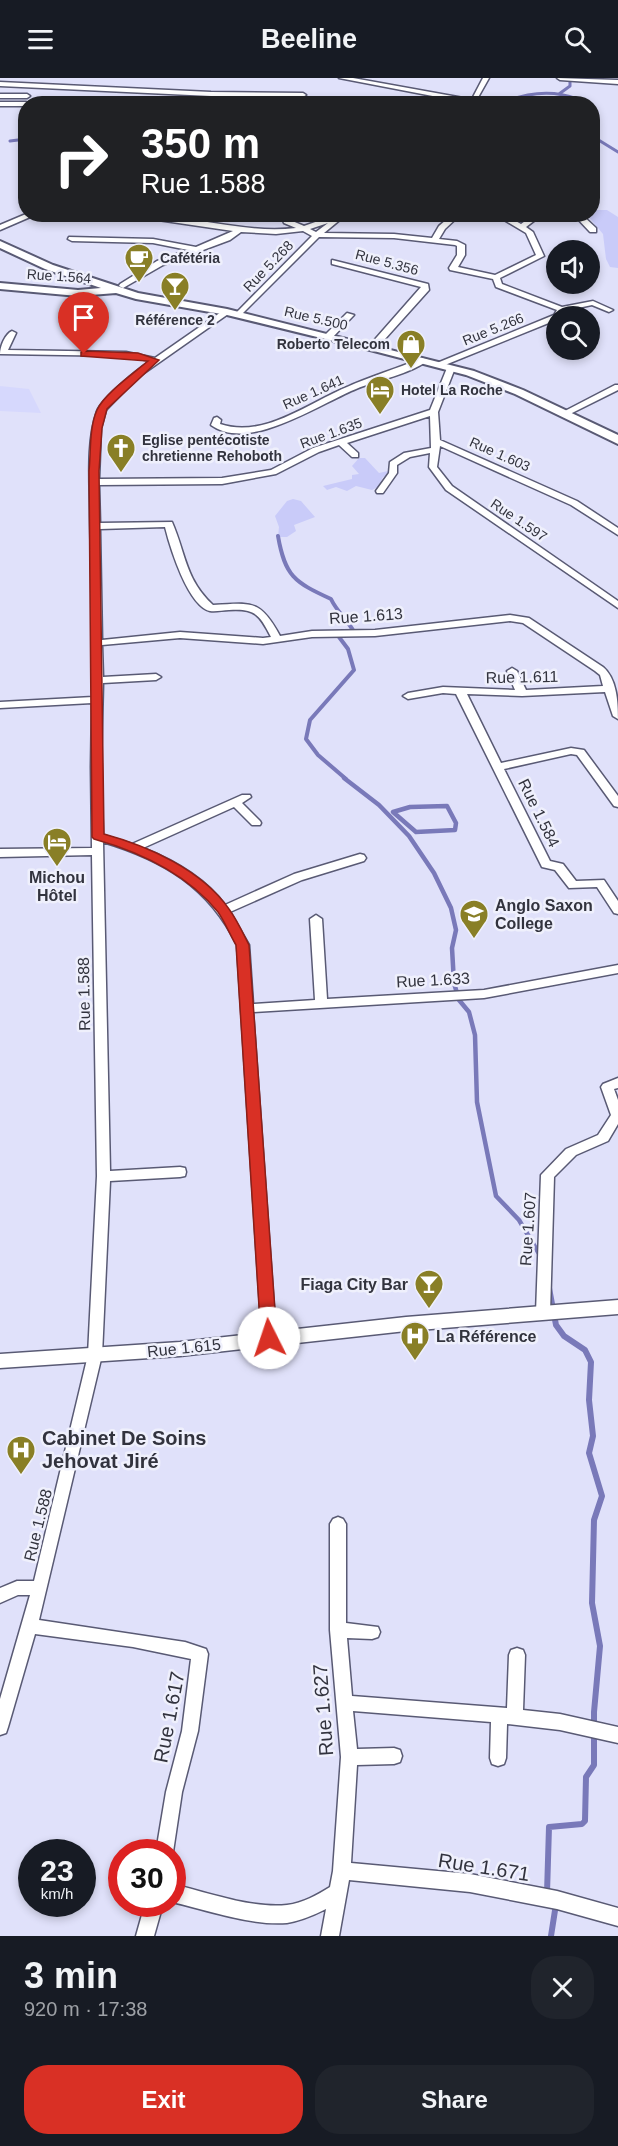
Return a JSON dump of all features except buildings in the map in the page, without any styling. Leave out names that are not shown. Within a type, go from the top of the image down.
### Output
[{"type":"main road","points":[[0,235],[30,254],[113,286],[175,301]]},
{"type":"main road","name":"Rue 5.500","points":[[0,244],[30,254],[72,274],[113,286],[136,296],[175,301],[233,314],[446,366],[519,392],[618,440]]},
{"type":"main road","points":[[72,274],[76,279],[72,288]]},
{"type":"main road","name":"Rue 1.564","points":[[0,286],[93,294],[113,286]]},
{"type":"main road","points":[[56,291],[113,286]]},
{"type":"main road","points":[[93,294],[136,296]]},
{"type":"street","points":[[342,78],[382,81],[447,96]]},
{"type":"street","points":[[476,96],[486,78]]},
{"type":"street","points":[[560,78],[618,82]]},
{"type":"street","points":[[0,84],[30,82],[219,93],[303,95]]},
{"type":"street","points":[[0,96],[27,96]]},
{"type":"street","points":[[0,104],[18,104]]},
{"type":"street","points":[[0,228],[18,221]]},
{"type":"street","points":[[195,222],[240,230],[278,232],[304,228],[319,222]]},
{"type":"street","points":[[289,222],[317,235]]},
{"type":"street","name":"Rue 5.268","points":[[233,314],[317,235],[335,222]]},
{"type":"street","points":[[435,240],[442,228],[452,222]]},
{"type":"street","points":[[496,277],[537,260],[540,256],[529,232],[514,222]]},
{"type":"street","points":[[523,226],[529,222]]},
{"type":"street","points":[[584,222],[593,230]]},
{"type":"street","points":[[113,286],[160,263],[227,238],[240,230]]},
{"type":"street","name":"Rue 5.266","points":[[317,235],[435,240],[461,245],[461,255],[453,268],[496,277],[499,285],[546,311]]},
{"type":"street","points":[[72,239],[160,242],[196,249]]},
{"type":"street","name":"Rue 5.356","points":[[335,262],[425,288],[374,347]]},
{"type":"street","points":[[585,306],[593,303],[600,306]]},
{"type":"street","points":[[600,306],[609,310]]},
{"type":"street","name":"Rue 1.588","points":[[0,1727],[40,1588],[95,1355],[104,1176],[94,526],[97,428],[102,409],[134,376],[154,360],[233,314]]},
{"type":"street","points":[[329,336],[350,315]]},
{"type":"street","name":"Rue 5.266","points":[[446,366],[546,322]]},
{"type":"street","points":[[12,333],[1,352],[126,354],[154,360]]},
{"type":"street","name":"Rue 1.641","points":[[217,420],[215,425],[221,428],[239,430],[269,425],[302,412],[328,398],[424,360]]},
{"type":"street","points":[[380,491],[393,472],[393,464],[399,458],[436,445],[434,412],[446,366]]},
{"type":"street","points":[[565,413],[618,387]]},
{"type":"street","name":"Rue 1.635","points":[[94,482],[222,481],[273,472],[316,450],[434,412]]},
{"type":"street","points":[[342,443],[356,455]]},
{"type":"street","name":"Rue 1.603","points":[[436,445],[558,494],[618,532]]},
{"type":"street","name":"Rue 1.597","points":[[436,445],[433,467],[449,488],[618,605]]},
{"type":"street","points":[[94,526],[169,524],[177,556],[192,585],[206,604],[212,608],[241,604],[252,606],[270,624],[278,639]]},
{"type":"street","name":"Rue 1.613","points":[[97,643],[180,635],[244,641],[312,634],[375,633],[490,620],[519,619],[533,624],[599,669],[605,674],[609,689]]},
{"type":"street","points":[[512,671],[522,693]]},
{"type":"street","points":[[98,680],[156,677]]},
{"type":"street","points":[[609,689],[618,716]]},
{"type":"street","name":"Rue 1.611","points":[[408,696],[443,690],[522,693],[609,689]]},
{"type":"street","name":"Rue 1.584","points":[[460,691],[546,864],[559,867],[573,885],[600,883],[618,910]]},
{"type":"street","points":[[0,705],[98,700]]},
{"type":"street","points":[[497,767],[571,751],[580,752],[618,804]]},
{"type":"street","points":[[135,847],[246,797]]},
{"type":"street","points":[[236,803],[256,823]]},
{"type":"street","points":[[98,837],[135,847],[179,870],[199,885],[224,910],[243,945],[249,1008],[269,1338]]},
{"type":"street","points":[[0,853],[98,850]]},
{"type":"street","points":[[224,910],[298,877],[360,858]]},
{"type":"street","points":[[316,919],[321,1004]]},
{"type":"street","name":"Rue 1.633","points":[[249,1008],[484,994],[568,976],[618,969]]},
{"type":"street","name":"Rue 1.607","points":[[543,1312],[542,1264],[548,1221],[548,1175],[572,1152],[603,1138],[617,1115],[607,1087],[618,1083]]},
{"type":"street","points":[[104,1176],[180,1172]]},
{"type":"street","name":"Rue 1.615","points":[[0,1361],[180,1349],[269,1338],[618,1306]]},
{"type":"street","name":"Rue 1.627","points":[[330,1936],[342,1871],[349,1757],[338,1630],[338,1524]]},
{"type":"street","points":[[0,1596],[17,1588],[40,1588]]},
{"type":"street","name":"Rue 1.617","points":[[30,1626],[185,1648],[200,1654],[190,1731],[174,1792],[166,1839]]},
{"type":"street","points":[[338,1630],[372,1632]]},
{"type":"street","points":[[498,1758],[517,1655]]},
{"type":"street","points":[[343,1703],[507,1715],[618,1734]]},
{"type":"street","points":[[349,1757],[394,1756]]},
{"type":"street","name":"Rue 1.671","points":[[342,1871],[470,1883],[557,1900],[618,1917]]},
{"type":"street","points":[[186,1896],[234,1907],[286,1914],[315,1906],[339,1892]]},
{"type":"street","points":[[145,1936],[150,1917]]},
{"type":"shaded area","points":[[600,210],[607,210],[618,217],[618,268],[610,267],[606,259],[603,234],[593,222],[600,222]]},
{"type":"shaded area","points":[[0,386],[29,389],[41,413],[0,411]]},
{"type":"shaded area","points":[[359,458],[365,458],[379,473],[388,471],[389,475],[383,477],[378,487],[372,490],[356,486],[347,491],[336,487],[327,490],[323,486],[352,479],[352,475],[359,474],[352,466]]},
{"type":"shaded area","points":[[293,499],[301,501],[315,517],[294,525],[296,531],[287,537],[278,537],[279,527],[275,516],[287,501]]},
{"type":"waterway","points":[[559,94],[570,86],[570,78]]},
{"type":"waterway","points":[[524,96],[548,93],[567,96]]},
{"type":"waterway","points":[[10,141],[18,140]]},
{"type":"waterway","points":[[600,141],[618,152]]},
{"type":"waterway","points":[[278,536],[284,560],[293,576],[308,588],[331,599],[354,632],[339,637],[348,649],[354,670],[310,720],[306,739],[318,755],[346,779]]},
{"type":"waterway","points":[[344,778],[379,805],[409,836],[434,873],[451,908],[456,930],[452,948],[454,983],[459,1000],[469,1012],[475,1035],[477,1102],[496,1196],[519,1220],[541,1257]]},
{"type":"waterway","points":[[447,806],[456,823],[455,830],[416,832],[393,812],[410,807],[447,806]]},
{"type":"waterway","points":[[547,1893],[549,1827],[582,1824],[585,1821],[586,1777],[594,1765],[594,1712],[600,1646],[592,1603],[594,1520],[602,1496],[589,1453],[593,1436],[589,1400],[591,1362],[585,1350],[564,1336],[556,1325],[549,1288]]},
{"type":"waterway","points":[[551,1936],[556,1904]]},
{"type":"place","name":"Cafétéria","points":[[139,284]]},
{"type":"place","name":"Référence 2","points":[[175,312]]},
{"type":"place","name":"Roberto Telecom","points":[[411,370]]},
{"type":"place","name":"Hotel La Roche","points":[[380,416]]},
{"type":"place","name":"Eglise pentécotiste chretienne Rehoboth","points":[[121,474]]},
{"type":"place","name":"Michou Hôtel","points":[[57,868]]},
{"type":"place","name":"Anglo Saxon College","points":[[474,940]]},
{"type":"place","name":"Fiaga City Bar","points":[[429,1310]]},
{"type":"place","name":"La Référence","points":[[415,1362]]},
{"type":"place","name":"Cabinet De Soins Jehovat Jiré","points":[[21,1476]]},
{"type":"route","points":[[84,354],[138,355],[154,360],[107,402],[102,409],[97,428],[94,471],[98,837],[135,847],[166,862],[189,877],[224,910],[243,945],[249,1008],[269,1338]]}]
